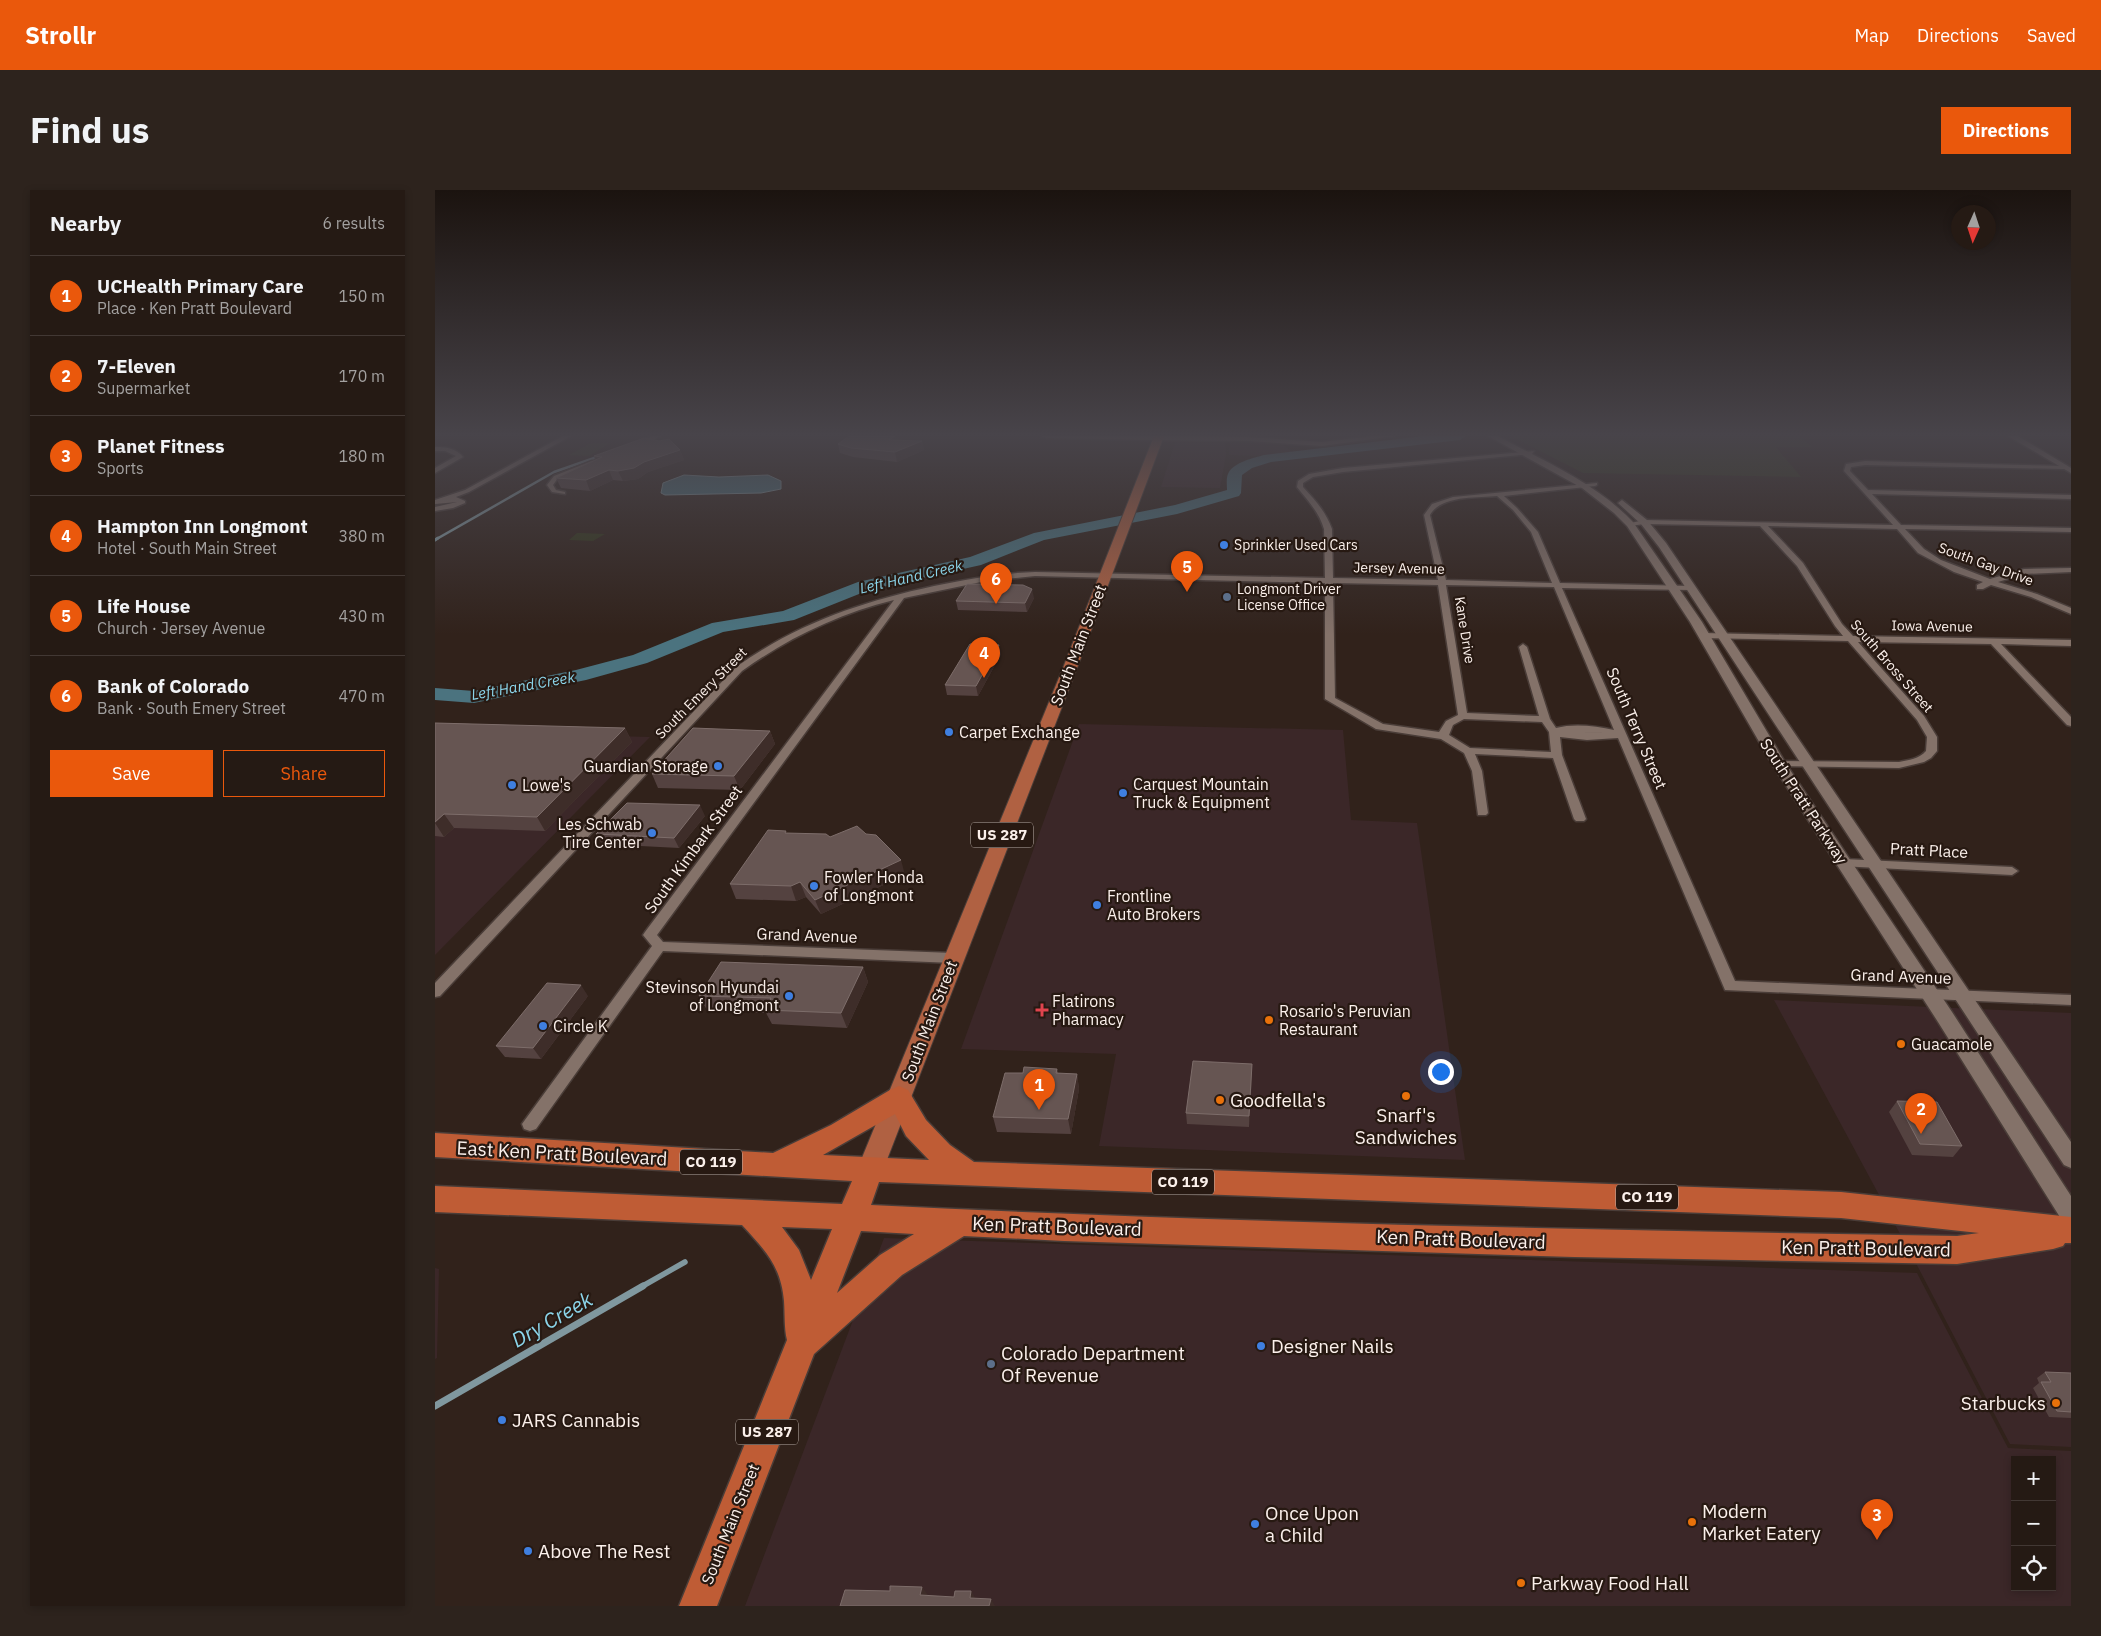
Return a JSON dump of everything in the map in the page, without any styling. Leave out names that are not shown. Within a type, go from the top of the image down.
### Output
[{"type":"highway","points":[[773,1166],[858,1125],[899,1097],[916,1128],[940,1153],[967,1173]]},
{"type":"highway","name":"East Ken Pratt Boulevard","points":[[435,1145],[773,1166],[870,1170]]},
{"type":"highway","name":"Ken Pratt Boulevard","points":[[870,1170],[1841,1205],[2071,1231]]},
{"type":"highway","name":"South Main Street","points":[[698,1606],[870,1170]]},
{"type":"highway","name":"CO 119","points":[[435,1199],[851,1217]]},
{"type":"highway","points":[[749,1212],[778,1243],[790,1263],[796,1279],[802,1344]]},
{"type":"highway","name":"Ken Pratt Boulevard","points":[[851,1217],[1064,1228],[1957,1250],[2071,1231]]},
{"type":"highway","points":[[802,1344],[891,1265],[962,1222]]},
{"type":"main road","name":"South Main Street","points":[[870,1170],[1134,502]]},
{"type":"street","points":[[435,511],[463,502]]},
{"type":"street","points":[[1312,502],[1326,519],[1328,529],[1330,699],[1381,727],[1444,736],[1468,751],[1557,755]]},
{"type":"street","name":"Kane Drive","points":[[1441,502],[1430,508],[1427,515],[1442,582],[1463,716]]},
{"type":"street","name":"South Terry Street","points":[[1508,502],[1528,523],[1557,585],[1730,986]]},
{"type":"street","name":"South Pratt Parkway","points":[[1606,502],[1622,514],[1630,524],[1672,587],[1779,764],[1931,995],[2071,1215]]},
{"type":"street","name":"South Pratt Parkway","points":[[1618,502],[1644,522],[1663,545],[2071,1159]]},
{"type":"street","name":"South Gay Drive","points":[[1876,502],[1929,556],[1991,581],[2040,597],[2071,611]]},
{"type":"street","points":[[1630,524],[1644,522],[2071,530]]},
{"type":"street","name":"South Bross Street","points":[[1763,525],[1801,565],[1824,604],[1849,638],[1930,730],[1934,743],[1933,750],[1926,758],[1899,765],[1779,764]]},
{"type":"street","points":[[1980,587],[2009,574],[2023,571],[2071,570]]},
{"type":"street","name":"South Emery Street","points":[[435,992],[739,669],[762,651],[817,622],[859,606],[902,595],[1005,575],[1106,575]]},
{"type":"street","name":"Jersey Avenue","points":[[1106,575],[1691,588]]},
{"type":"street","name":"South Kimbark Street","points":[[659,946],[650,935],[902,595]]},
{"type":"street","name":"Iowa Avenue","points":[[1703,636],[2071,643]]},
{"type":"street","points":[[1993,642],[2071,723]]},
{"type":"street","points":[[1523,647],[1545,719],[1554,732],[1557,755],[1580,819]]},
{"type":"street","points":[[1444,736],[1444,729],[1451,721],[1463,716],[1545,719]]},
{"type":"street","points":[[1554,732],[1565,729],[1601,730],[1621,734]]},
{"type":"street","points":[[1468,751],[1477,771],[1482,812]]},
{"type":"street","name":"Pratt Place","points":[[1844,863],[2012,871]]},
{"type":"street","points":[[530,1124],[659,946]]},
{"type":"street","name":"Grand Avenue","points":[[659,946],[953,958]]},
{"type":"street","name":"Grand Avenue","points":[[1730,986],[2071,1000]]},
{"type":"shaded area","points":[[1079,724],[1343,730],[1351,820],[1417,823],[1465,1160],[1099,1146],[1116,1054],[961,1049]]},
{"type":"shaded area","points":[[435,731],[650,737],[435,955]]},
{"type":"shaded area","points":[[1774,1000],[2071,1013],[2071,1447],[2010,1444],[1919,1269]]},
{"type":"shaded area","points":[[884,1238],[1917,1273],[2008,1448],[2071,1451],[2071,1606],[745,1606]]},
{"type":"shaded area","points":[[435,1268],[439,1269],[437,1358],[435,1359]]},
{"type":"green space","points":[[577,533],[605,534],[593,541],[569,540]]},
{"type":"building","points":[[967,584],[1023,585],[1032,589],[1025,603],[956,601]]},
{"type":"building","points":[[970,644],[999,645],[976,686],[945,685]]},
{"type":"building","name":"Lowe's","points":[[435,723],[625,728],[537,817],[444,814],[435,822]]},
{"type":"building","points":[[693,728],[770,731],[734,776],[652,774]]},
{"type":"building","points":[[627,803],[700,805],[674,838],[596,834]]},
{"type":"building","name":"Fowler Honda of Longmont","points":[[857,826],[866,834],[876,835],[901,860],[815,900],[800,882],[791,886],[730,884],[768,830],[786,831],[785,833],[826,834],[830,837]]},
{"type":"building","points":[[721,962],[863,967],[841,1013],[765,1010],[771,998],[699,996]]},
{"type":"building","points":[[547,983],[581,985],[533,1048],[496,1046]]},
{"type":"building","name":"Goodfella's","points":[[1193,1061],[1252,1064],[1249,1116],[1186,1113]]},
{"type":"building","points":[[1024,1067],[1057,1069],[1056,1073],[1077,1074],[1068,1119],[993,1117],[1005,1073],[1023,1073]]},
{"type":"building","points":[[1897,1101],[1937,1102],[1962,1146],[1920,1144]]},
{"type":"building","name":"Starbucks","points":[[2045,1372],[2071,1373],[2071,1412],[2057,1411],[2041,1382],[2051,1382]]},
{"type":"building","points":[[890,1586],[922,1587],[920,1595],[954,1597],[955,1591],[971,1591],[970,1598],[991,1599],[989,1606],[840,1606],[845,1590],[890,1591]]},
{"type":"waterway","points":[[438,538],[435,540],[501,502]]},
{"type":"waterway","name":"Left Hand Creek","points":[[435,694],[474,697],[579,676],[640,659],[719,627],[787,616],[864,586],[975,561],[1040,536],[1177,509],[1202,502]]},
{"type":"waterway","name":"Dry Creek","points":[[641,1287],[685,1262]]},
{"type":"waterway","name":"Dry Creek","points":[[435,1406],[643,1286]]},
{"type":"place","name":"Sprinkler Used Cars","points":[[1224,545]]},
{"type":"place","name":"Life House","points":[[1187,592]]},
{"type":"place","name":"Longmont Driver License Office","points":[[1227,597]]},
{"type":"place","name":"Bank of Colorado","points":[[996,604]]},
{"type":"place","name":"Hampton Inn Longmont","points":[[984,678]]},
{"type":"place","name":"Carpet Exchange","points":[[949,732]]},
{"type":"place","name":"Guardian Storage","points":[[718,766]]},
{"type":"place","name":"Lowe's","points":[[512,785]]},
{"type":"place","name":"Carquest Mountain Truck & Equipment","points":[[1123,793]]},
{"type":"place","name":"Les Schwab Tire Center","points":[[652,833]]},
{"type":"place","name":"Fowler Honda of Longmont","points":[[814,886]]},
{"type":"place","name":"Frontline Auto Brokers","points":[[1097,905]]},
{"type":"place","name":"Stevinson Hyundai of Longmont","points":[[789,996]]},
{"type":"place","name":"Flatirons Pharmacy","points":[[1042,1010]]},
{"type":"place","name":"Rosario's Peruvian Restaurant","points":[[1269,1020]]},
{"type":"place","name":"Circle K","points":[[543,1026]]},
{"type":"place","name":"Guacamole","points":[[1901,1044]]},
{"type":"place","name":"Snarf's Sandwiches","points":[[1406,1096]]},
{"type":"place","name":"Goodfella's","points":[[1220,1100]]},
{"type":"place","name":"UCHealth Primary Care","points":[[1039,1110]]},
{"type":"place","name":"7-Eleven","points":[[1921,1134]]},
{"type":"place","name":"Designer Nails","points":[[1261,1346]]},
{"type":"place","name":"Colorado Department Of Revenue","points":[[991,1364]]},
{"type":"place","name":"Starbucks","points":[[2056,1403]]},
{"type":"place","name":"JARS Cannabis","points":[[502,1420]]},
{"type":"place","name":"Modern Market Eatery","points":[[1692,1522]]},
{"type":"place","name":"Once Upon a Child","points":[[1255,1524]]},
{"type":"place","name":"Planet Fitness","points":[[1877,1540]]},
{"type":"place","name":"Above The Rest","points":[[528,1551]]},
{"type":"place","name":"Parkway Food Hall","points":[[1521,1583]]}]
